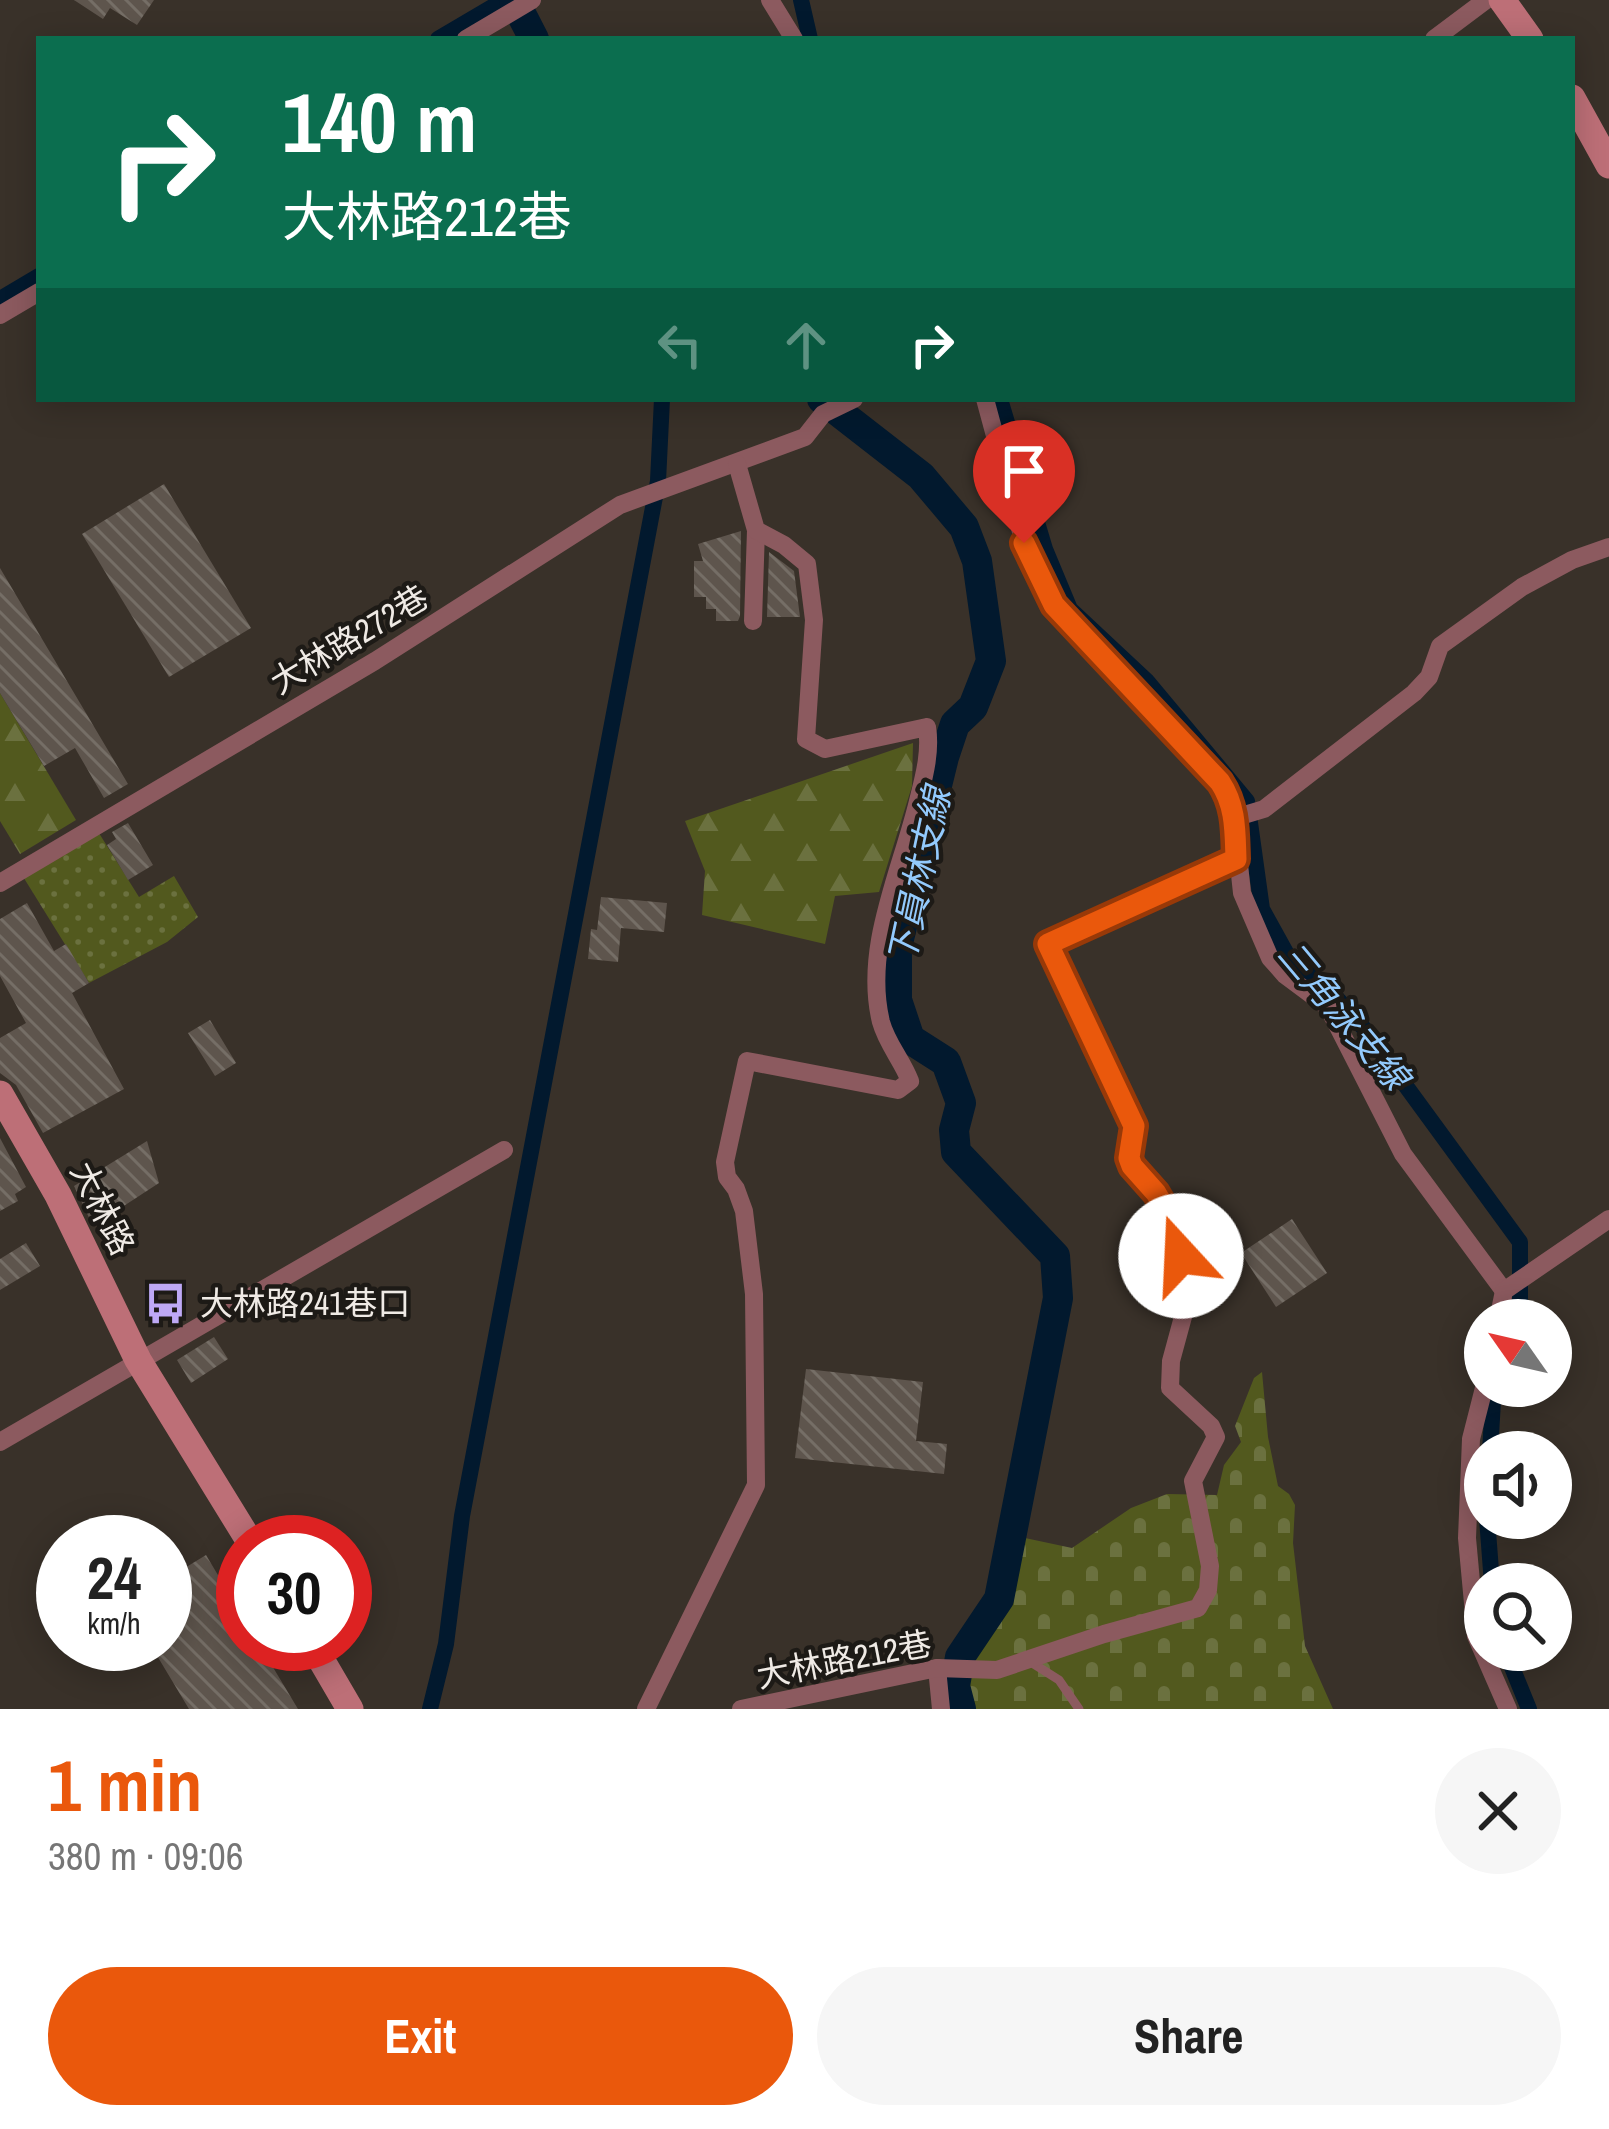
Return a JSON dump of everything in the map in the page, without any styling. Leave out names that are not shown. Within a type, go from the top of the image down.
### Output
[{"type":"street","points":[[471,36],[532,0]]},
{"type":"street","points":[[770,0],[792,36]]},
{"type":"street","points":[[1438,36],[1486,0]]},
{"type":"street","points":[[1502,0],[1529,36]]},
{"type":"street","points":[[1575,103],[1609,165]]},
{"type":"street","points":[[0,315],[36,294]]},
{"type":"street","name":"大林路272巷","points":[[0,883],[375,661],[620,506],[805,437],[823,413],[847,402]]},
{"type":"street","points":[[986,402],[1024,543],[1054,605],[1230,797],[1242,893],[1270,958],[1285,976],[1328,1007],[1403,1154],[1504,1291]]},
{"type":"street","points":[[737,464],[756,530],[753,621]]},
{"type":"street","points":[[646,1709],[756,1485],[754,1294],[744,1210],[724,1162],[747,1060],[898,1090],[910,1081],[880,1020],[876,977],[884,918],[909,839],[930,744],[927,727],[825,748],[806,739],[814,620],[807,564],[756,530]]},
{"type":"street","points":[[1234,818],[1264,809],[1414,693],[1429,677],[1440,646],[1522,587],[1572,560],[1609,547]]},
{"type":"street","name":"大林路212巷","points":[[741,1709],[937,1668],[997,1670],[1198,1608],[1208,1591],[1210,1566],[1192,1481],[1216,1437],[1211,1426],[1170,1388],[1171,1361],[1190,1291],[1172,1220],[1129,1158],[1134,1126],[1048,944],[1236,859]]},
{"type":"street","name":"大林路","points":[[0,1094],[58,1195],[139,1360],[234,1515]]},
{"type":"street","points":[[0,1442],[504,1150]]},
{"type":"street","points":[[1502,1299],[1504,1291],[1609,1219]]},
{"type":"street","points":[[1479,1407],[1471,1439],[1467,1538],[1476,1636],[1508,1709]]},
{"type":"street","points":[[937,1668],[941,1709]]},
{"type":"street","points":[[328,1671],[350,1709]]},
{"type":"lane","points":[[1029,1661],[1059,1680],[1079,1709]]},
{"type":"green space","points":[[0,693],[76,820],[20,854],[0,821]]},
{"type":"green space","points":[[913,743],[912,786],[879,892],[835,896],[825,944],[702,915],[705,871],[685,821]]},
{"type":"green space","points":[[97,830],[139,897],[174,876],[198,917],[167,942],[89,983],[22,875]]},
{"type":"green space","points":[[1262,1372],[1278,1486],[1295,1505],[1293,1543],[1305,1646],[1333,1709],[970,1709],[972,1666],[1007,1594],[1025,1538],[1072,1548],[1131,1508],[1167,1494],[1217,1495],[1224,1465],[1241,1442],[1235,1426],[1254,1378]]},
{"type":"building","points":[[74,0],[154,0],[137,25],[110,8],[103,19]]},
{"type":"building","points":[[164,484],[251,628],[169,677],[82,534]]},
{"type":"building","points":[[741,531],[740,616],[738,621],[716,621],[716,609],[706,609],[706,597],[694,597],[694,561],[703,561],[698,544]]},
{"type":"building","points":[[769,552],[794,571],[800,617],[767,617]]},
{"type":"building","points":[[0,568],[128,784],[104,798],[75,748],[44,766],[0,693]]},
{"type":"building","points":[[128,823],[153,865],[128,880],[107,845],[116,839],[112,832]]},
{"type":"building","points":[[601,897],[667,903],[664,932],[621,928],[618,962],[588,959]]},
{"type":"building","points":[[27,903],[54,951],[66,944],[89,983],[72,993],[124,1089],[43,1133],[16,1085],[0,1073],[0,1038],[26,1023],[0,976],[0,919]]},
{"type":"building","points":[[210,1020],[236,1063],[215,1076],[188,1033]]},
{"type":"building","points":[[0,1138],[26,1187],[15,1194],[18,1201],[0,1211]]},
{"type":"building","points":[[147,1141],[159,1183],[93,1226],[74,1186]]},
{"type":"building","points":[[1292,1219],[1327,1273],[1276,1307],[1241,1253]]},
{"type":"building","points":[[26,1243],[40,1266],[0,1290],[0,1259]]},
{"type":"building","points":[[214,1337],[228,1359],[191,1383],[177,1360]]},
{"type":"building","points":[[806,1369],[923,1382],[916,1441],[947,1444],[944,1474],[795,1458]]},
{"type":"building","points":[[206,1555],[216,1572],[216,1671],[275,1671],[298,1709],[189,1709],[166,1671],[192,1671],[192,1564]]},
{"type":"waterway","points":[[443,36],[504,0]]},
{"type":"waterway","name":"下員林支線","points":[[514,0],[532,36]]},
{"type":"waterway","name":"三角泳支線","points":[[801,0],[809,36]]},
{"type":"waterway","points":[[0,299],[36,278]]},
{"type":"waterway","points":[[430,1709],[446,1644],[462,1516],[658,481],[662,402]]},
{"type":"waterway","name":"下員林支線","points":[[826,402],[921,476],[964,527],[977,561],[991,661],[973,707],[955,724],[944,757],[897,947],[897,1000],[910,1039],[946,1062],[961,1103],[954,1130],[956,1152],[1055,1256],[1058,1298],[999,1599],[960,1657],[955,1686],[961,1709]]},
{"type":"waterway","name":"三角泳支線","points":[[1001,402],[1045,549],[1070,609],[1147,681],[1247,801],[1262,909],[1288,956],[1362,1026],[1520,1242],[1520,1299]]},
{"type":"waterway","name":"三角泳支線","points":[[1491,1431],[1493,1407]]},
{"type":"waterway","name":"三角泳支線","points":[[1489,1539],[1490,1563]]},
{"type":"waterway","name":"三角泳支線","points":[[1514,1671],[1529,1709]]},
{"type":"place","name":"大林路241巷口","points":[[166,1303]]},
{"type":"route","points":[[1024,543],[1054,605],[1230,797],[1236,859],[1048,944],[1134,1126],[1132,1166],[1172,1220],[1181,1256]]}]
